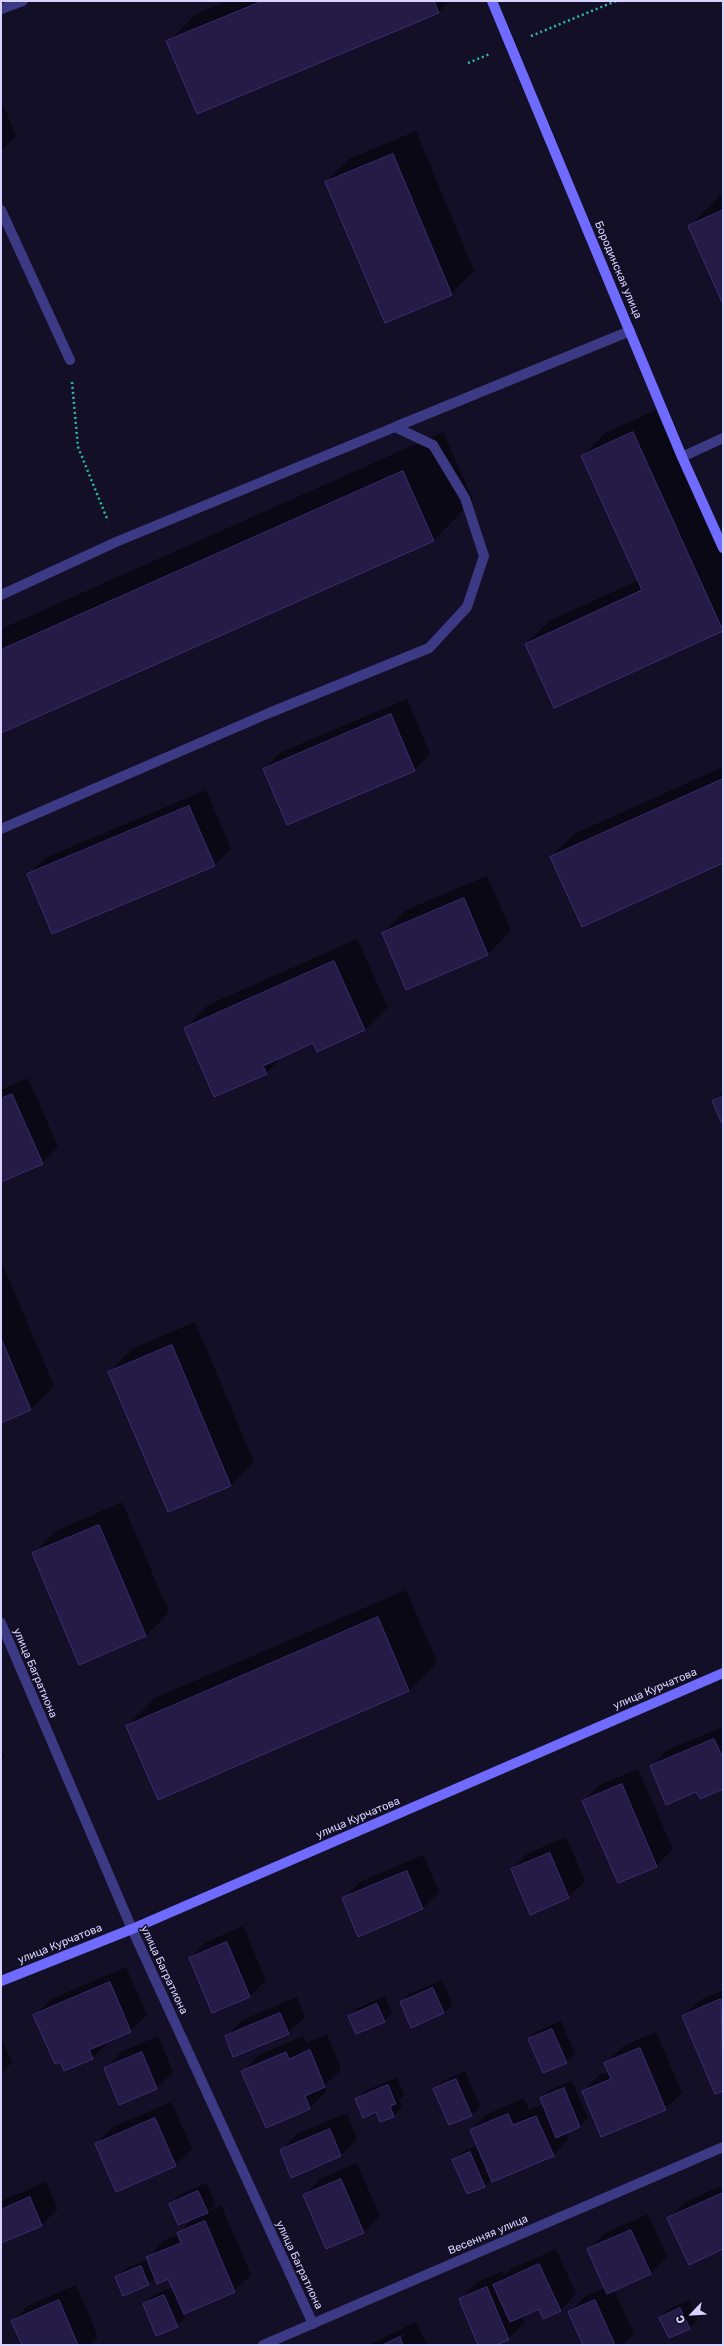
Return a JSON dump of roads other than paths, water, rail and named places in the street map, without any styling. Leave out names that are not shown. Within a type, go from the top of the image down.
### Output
[{"type":"street","points":[[1,9],[23,1]]},
{"type":"street","name":"Бородинская улица","points":[[492,1],[682,456],[723,548]]},
{"type":"street","points":[[1,210],[70,360]]},
{"type":"street","points":[[1,595],[116,542],[630,332]]},
{"type":"street","points":[[1,829],[269,713],[428,648],[467,607],[484,556],[465,498],[433,445],[395,427]]},
{"type":"street","points":[[682,456],[723,438]]},
{"type":"street","name":"улица Багратиона","points":[[1,1623],[132,1929],[313,2324]]},
{"type":"street","name":"улица Курчатова","points":[[1,1981],[132,1929],[723,1673]]},
{"type":"street","name":"Весенняя улица","points":[[263,2345],[723,2147]]}]
